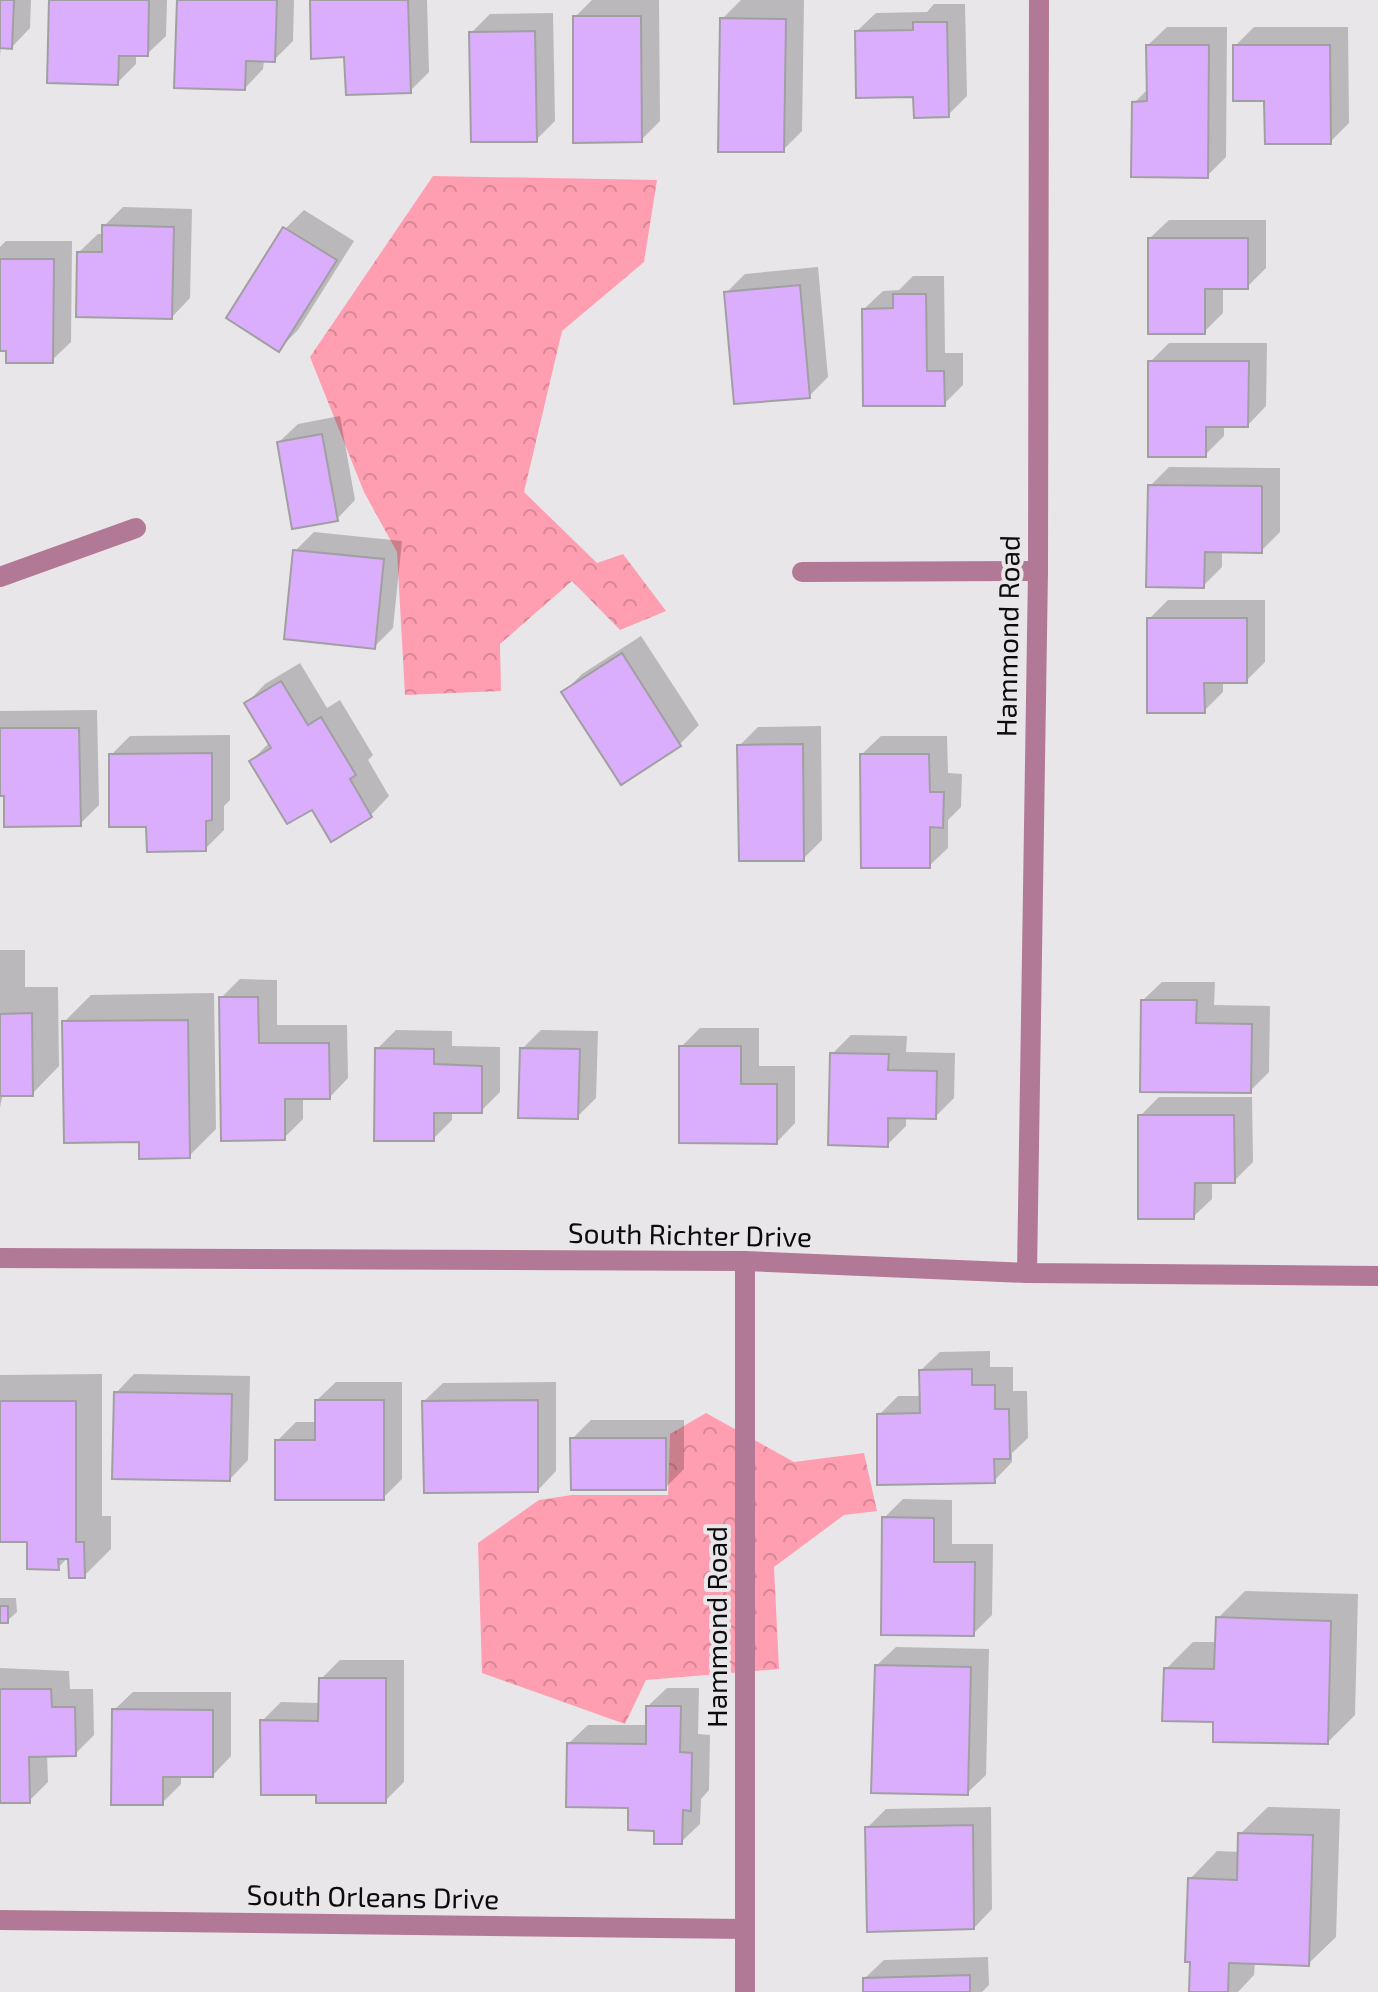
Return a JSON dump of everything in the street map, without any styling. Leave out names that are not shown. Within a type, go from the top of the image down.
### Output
[{"type":"street","name":"Hammond Road","points":[[1027,1273],[1038,571],[1039,0]]},
{"type":"street","points":[[0,577],[136,528]]},
{"type":"street","points":[[802,572],[1038,571]]},
{"type":"street","name":"South Richter Drive","points":[[0,1258],[745,1261],[1027,1273],[1378,1276]]},
{"type":"street","name":"Hammond Road","points":[[745,1261],[745,1992]]},
{"type":"street","name":"South Orleans Drive","points":[[0,1920],[745,1929]]},
{"type":"green space","points":[[433,176],[657,180],[644,262],[562,331],[524,492],[597,563],[623,554],[666,611],[620,630],[572,581],[500,644],[501,691],[405,695],[397,552],[364,492],[310,357]]},
{"type":"green space","points":[[706,1413],[794,1462],[864,1453],[877,1511],[844,1515],[774,1567],[779,1669],[646,1680],[625,1724],[482,1673],[478,1543],[539,1500],[572,1495],[668,1495],[670,1434]]},
{"type":"building","points":[[0,0],[14,0],[12,49],[0,48]]},
{"type":"building","points":[[49,0],[149,0],[148,56],[119,56],[118,85],[47,83]]},
{"type":"building","points":[[177,0],[277,0],[275,62],[246,61],[245,90],[174,88]]},
{"type":"building","points":[[310,0],[408,0],[411,93],[346,95],[344,57],[311,59]]},
{"type":"building","points":[[573,16],[641,16],[642,142],[573,143]]},
{"type":"building","points":[[720,18],[786,19],[784,152],[718,152]]},
{"type":"building","points":[[913,22],[947,22],[949,117],[914,118],[913,97],[856,98],[855,31],[913,30]]},
{"type":"building","points":[[535,31],[537,142],[471,142],[469,32]]},
{"type":"building","points":[[1146,45],[1209,45],[1208,178],[1131,177],[1132,102],[1147,101]]},
{"type":"building","points":[[1233,45],[1330,45],[1331,144],[1265,144],[1264,101],[1233,101]]},
{"type":"building","points":[[102,225],[174,227],[172,319],[76,317],[77,252],[102,252]]},
{"type":"building","points":[[283,227],[337,260],[279,352],[226,318]]},
{"type":"building","points":[[1148,238],[1248,238],[1248,289],[1205,289],[1205,334],[1148,334]]},
{"type":"building","points":[[0,259],[54,259],[53,363],[6,363],[6,351],[0,351]]},
{"type":"building","points":[[800,285],[810,398],[734,404],[724,292]]},
{"type":"building","points":[[893,294],[926,294],[927,371],[944,371],[945,406],[863,406],[862,309],[893,308]]},
{"type":"building","points":[[1148,361],[1249,361],[1248,427],[1206,427],[1206,457],[1148,457]]},
{"type":"building","points":[[322,434],[338,521],[292,529],[277,442]]},
{"type":"building","points":[[1148,485],[1262,486],[1262,553],[1205,552],[1204,588],[1146,587]]},
{"type":"building","points":[[293,550],[384,559],[375,649],[284,639]]},
{"type":"building","points":[[1147,618],[1247,618],[1247,683],[1204,683],[1205,713],[1147,713]]},
{"type":"building","points":[[622,653],[681,746],[621,785],[561,692]]},
{"type":"building","points":[[281,681],[308,725],[321,717],[356,775],[350,779],[372,817],[331,842],[312,810],[287,824],[249,761],[271,748],[244,703]]},
{"type":"building","points":[[0,728],[79,728],[81,826],[4,827],[4,796],[0,796]]},
{"type":"building","points":[[803,744],[804,861],[739,861],[737,745]]},
{"type":"building","points":[[212,753],[212,820],[206,821],[206,851],[147,852],[146,827],[109,827],[109,754]]},
{"type":"building","points":[[860,754],[929,754],[930,792],[944,792],[943,828],[930,827],[930,868],[861,868]]},
{"type":"building","points":[[219,997],[258,997],[259,1043],[329,1043],[330,1099],[285,1099],[285,1140],[221,1141]]},
{"type":"building","points":[[1141,1000],[1197,1000],[1196,1023],[1252,1024],[1251,1093],[1140,1092]]},
{"type":"building","points":[[32,1013],[33,1096],[0,1096],[0,1014]]},
{"type":"building","points":[[188,1020],[190,1158],[139,1159],[139,1142],[64,1143],[62,1021]]},
{"type":"building","points":[[679,1046],[741,1046],[741,1084],[777,1084],[777,1144],[679,1143]]},
{"type":"building","points":[[375,1048],[434,1049],[434,1064],[482,1066],[482,1113],[434,1113],[434,1141],[374,1141]]},
{"type":"building","points":[[520,1048],[580,1049],[578,1119],[518,1118]]},
{"type":"building","points":[[830,1053],[889,1054],[888,1070],[937,1071],[936,1119],[888,1118],[888,1147],[828,1145]]},
{"type":"building","points":[[1138,1115],[1234,1115],[1235,1183],[1195,1183],[1194,1219],[1138,1219]]},
{"type":"building","points":[[972,1369],[972,1385],[995,1385],[995,1409],[1009,1409],[1010,1459],[994,1459],[995,1483],[877,1485],[877,1414],[920,1413],[919,1370]]},
{"type":"building","points":[[114,1392],[232,1394],[230,1481],[112,1479]]},
{"type":"building","points":[[315,1400],[384,1400],[384,1500],[275,1500],[275,1440],[315,1440]]},
{"type":"building","points":[[538,1400],[538,1492],[424,1493],[422,1401]]},
{"type":"building","points":[[0,1401],[76,1401],[76,1542],[84,1542],[85,1578],[69,1578],[68,1559],[58,1559],[59,1570],[27,1569],[27,1542],[0,1542]]},
{"type":"building","points":[[570,1438],[666,1438],[666,1490],[571,1490]]},
{"type":"building","points":[[882,1517],[934,1518],[934,1562],[975,1562],[974,1636],[881,1635]]},
{"type":"building","points":[[0,1606],[8,1606],[8,1623],[0,1623]]},
{"type":"building","points":[[1216,1617],[1331,1621],[1328,1744],[1213,1742],[1213,1722],[1162,1721],[1164,1668],[1214,1669]]},
{"type":"building","points":[[875,1665],[971,1667],[968,1795],[871,1793]]},
{"type":"building","points":[[319,1678],[386,1678],[386,1803],[316,1803],[316,1795],[261,1795],[260,1720],[318,1721]]},
{"type":"building","points":[[0,1689],[51,1689],[52,1707],[75,1707],[76,1756],[29,1757],[30,1803],[0,1803]]},
{"type":"building","points":[[646,1706],[681,1706],[680,1752],[692,1753],[691,1811],[683,1810],[682,1844],[654,1844],[654,1831],[628,1830],[628,1808],[566,1807],[567,1743],[646,1744]]},
{"type":"building","points":[[112,1709],[213,1710],[213,1777],[163,1777],[163,1805],[111,1805]]},
{"type":"building","points":[[973,1825],[974,1929],[867,1932],[865,1827]]},
{"type":"building","points":[[1238,1833],[1313,1835],[1309,1966],[1229,1963],[1228,1992],[1189,1992],[1190,1962],[1185,1962],[1188,1878],[1237,1880]]},
{"type":"building","points":[[970,1975],[970,1992],[863,1992],[863,1978]]}]
